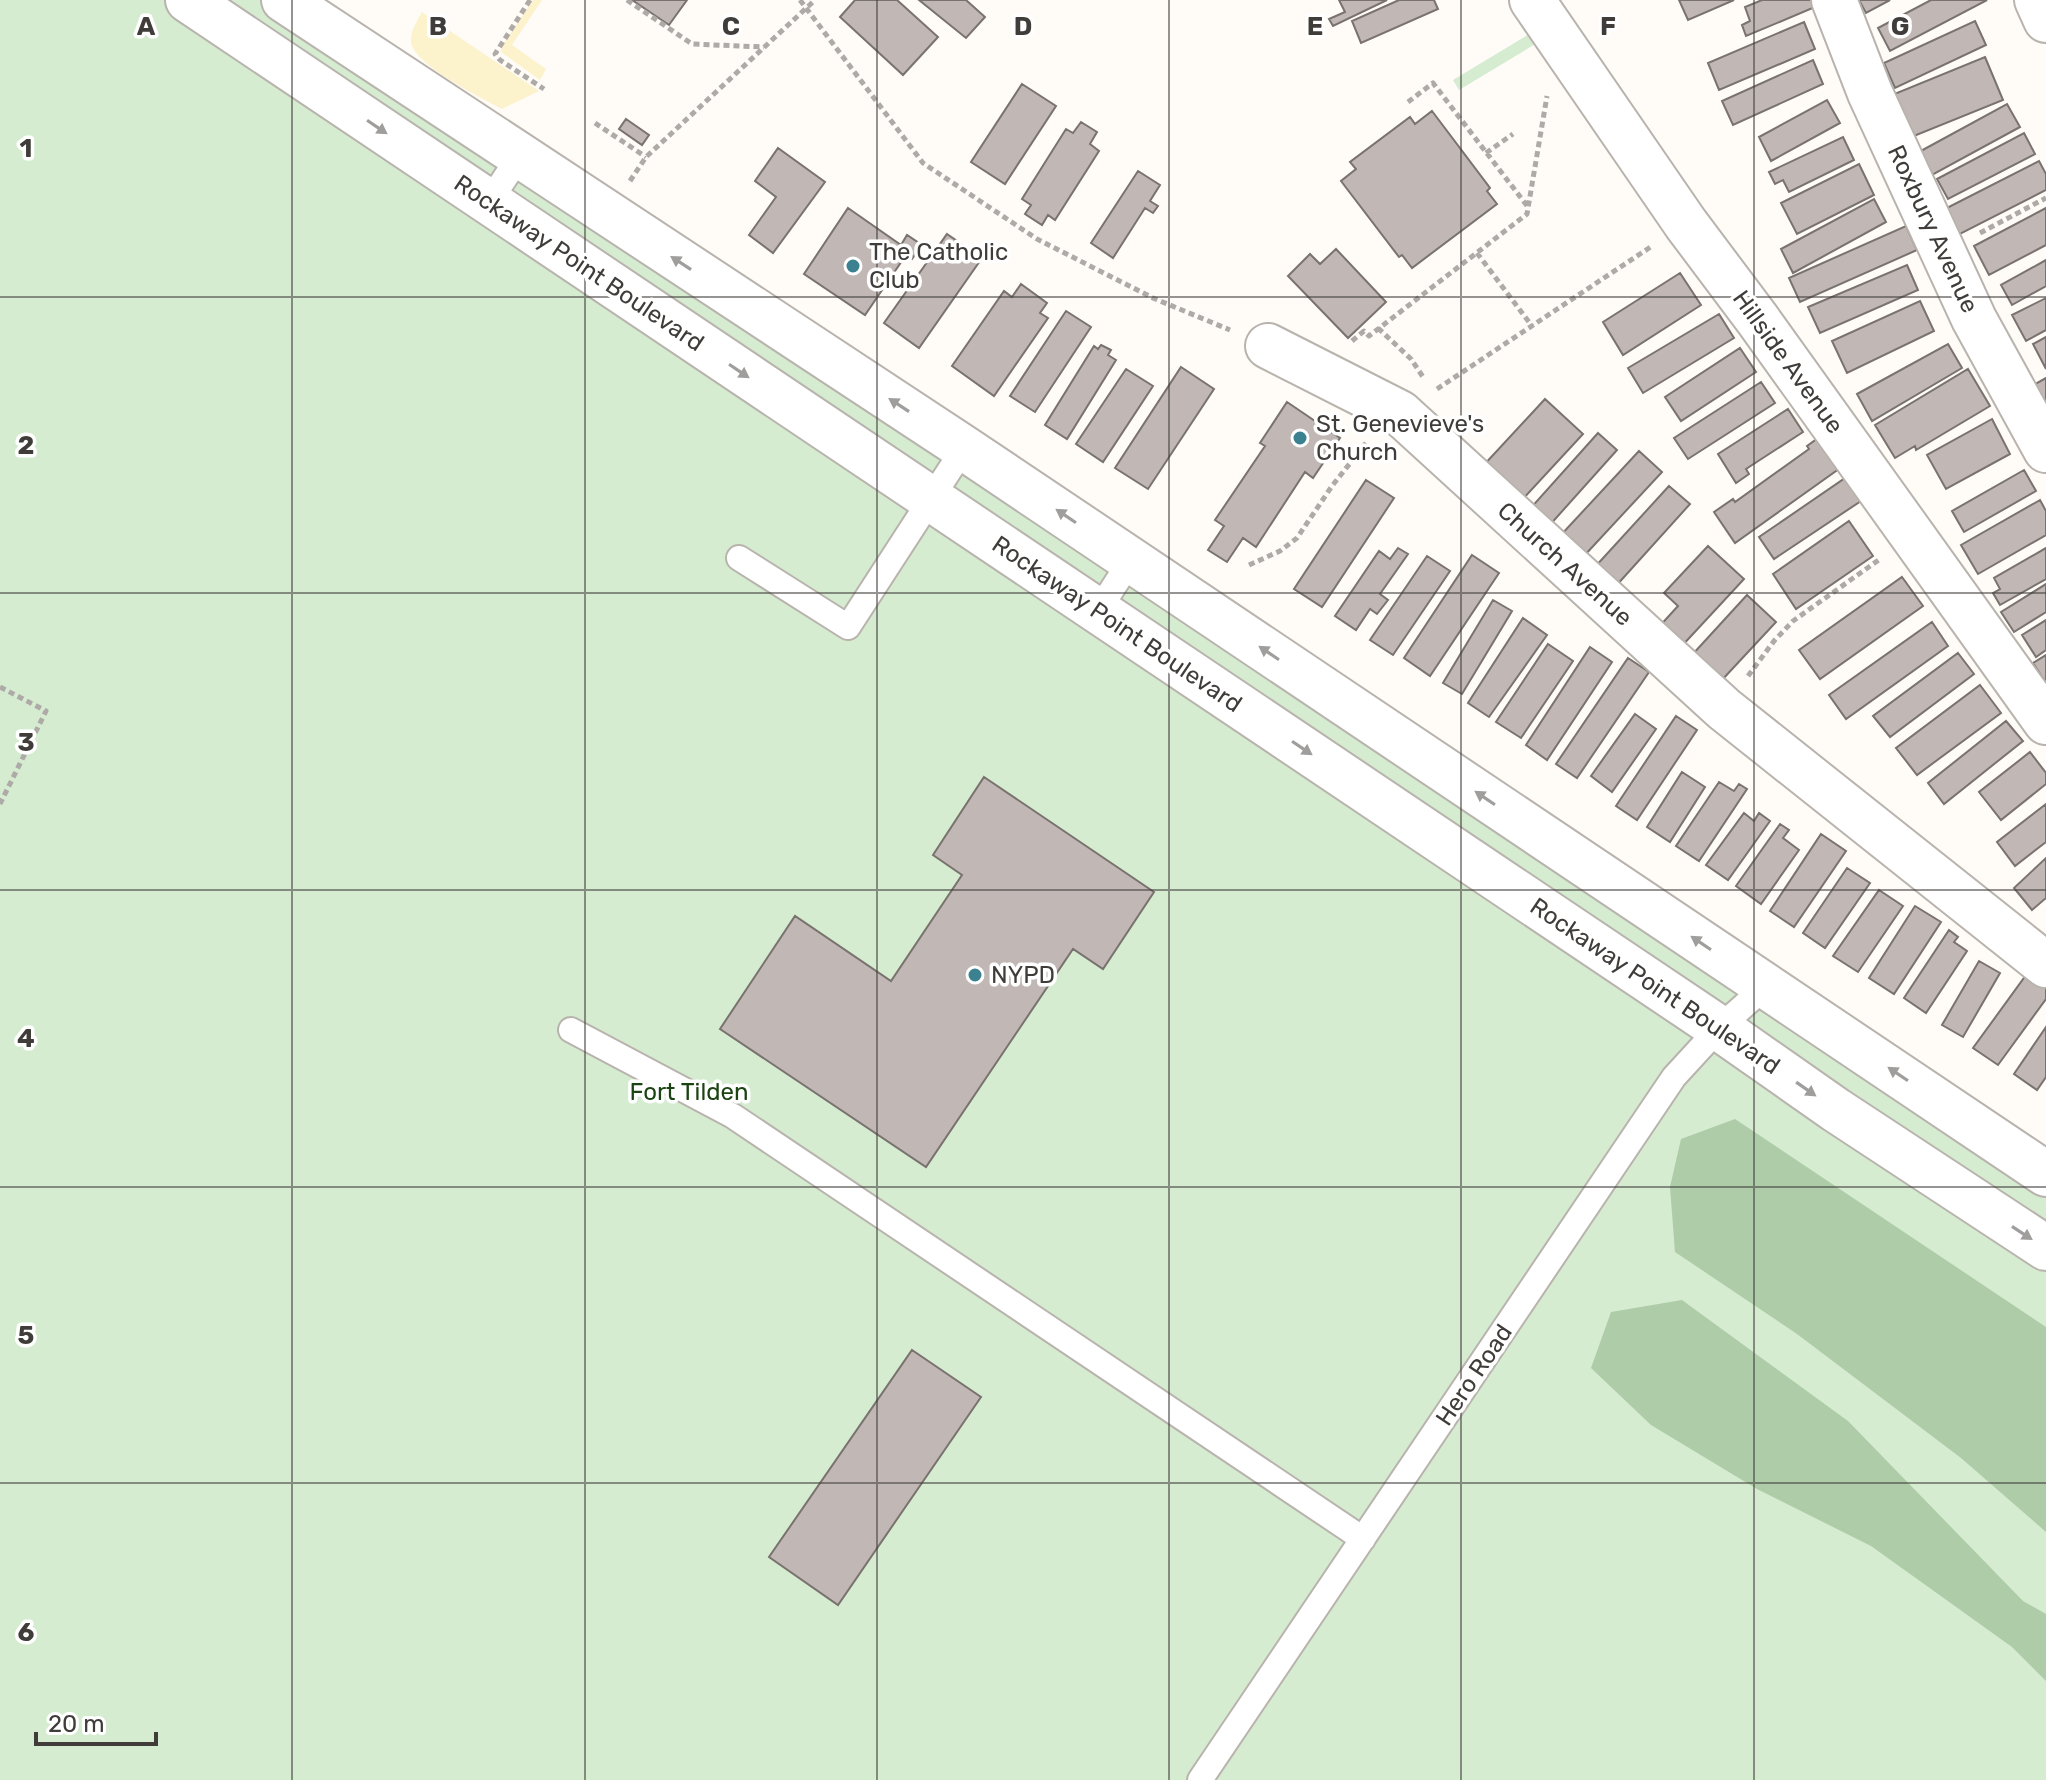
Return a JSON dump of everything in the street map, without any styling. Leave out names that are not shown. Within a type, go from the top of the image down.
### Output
[{"type":"street","name":"Rockaway Point Boulevard","points":[[188,0],[1719,1028],[1836,1110],[2046,1248]]},
{"type":"street","points":[[284,0],[964,448],[2046,1174]]},
{"type":"street","name":"Hillside Avenue","points":[[1532,0],[1686,224],[2046,722]]},
{"type":"street","name":"Roxbury Avenue","points":[[1834,0],[1870,93],[1974,319],[2046,450]]},
{"type":"street","points":[[2037,0],[2046,20]]},
{"type":"street","points":[[334,98],[365,54]]},
{"type":"street","name":"Church Avenue","points":[[1268,346],[1400,413],[1724,709],[2046,965]]},
{"type":"lane","points":[[489,202],[519,157]]},
{"type":"lane","points":[[739,558],[848,627],[964,448]]},
{"type":"lane","points":[[1098,611],[1131,560]]},
{"type":"lane","name":"Hero Road","points":[[1200,1780],[1674,1077],[1719,1028],[1766,986]]},
{"type":"lane","points":[[571,1030],[733,1116],[1363,1539]]},
{"type":"path","points":[[530,0],[495,54],[544,89]]},
{"type":"path","points":[[627,0],[692,44],[764,47]]},
{"type":"path","points":[[800,0],[923,163],[1037,239],[1153,298],[1268,346]]},
{"type":"path","points":[[628,184],[646,157],[815,0]]},
{"type":"path","points":[[1319,371],[1364,331],[1369,336],[1527,214],[1557,37]]},
{"type":"path","points":[[1408,102],[1433,83],[1528,208]]},
{"type":"path","points":[[595,123],[646,157]]},
{"type":"path","points":[[1486,153],[1513,134]]},
{"type":"path","points":[[1943,252],[2046,198]]},
{"type":"path","points":[[1249,565],[1280,551],[1297,538],[1332,486],[1379,429],[1686,224]]},
{"type":"path","points":[[1477,253],[1532,326]]},
{"type":"path","points":[[1724,709],[1774,641],[1793,621],[1914,536]]},
{"type":"path","points":[[0,687],[46,711],[0,804]]},
{"type":"green space","name":"Fort Tilden","points":[[0,0],[294,0],[2046,1174],[2046,1780],[0,1780]]},
{"type":"green space","points":[[1536,30],[1542,40],[1459,90],[1453,80]]},
{"type":"green space","points":[[1735,1119],[2046,1327],[2046,1532],[1961,1458],[1797,1334],[1675,1252],[1670,1187],[1681,1139]]},
{"type":"green space","points":[[1682,1300],[1848,1421],[2023,1601],[2046,1614],[2046,1681],[2012,1647],[1871,1546],[1757,1489],[1651,1425],[1591,1368],[1611,1312]]},
{"type":"sand","points":[[533,0],[542,0],[512,45],[546,69],[540,80],[501,52]]},
{"type":"sand","points":[[422,12],[539,91],[502,109],[436,70],[415,51],[411,42]]},
{"type":"building","points":[[632,0],[687,0],[669,25]]},
{"type":"building","points":[[855,0],[897,0],[938,37],[903,75],[840,17]]},
{"type":"building","points":[[919,0],[966,0],[985,17],[966,38]]},
{"type":"building","points":[[1339,0],[1387,0],[1333,26],[1329,19],[1345,12]]},
{"type":"building","points":[[1399,0],[1434,0],[1438,9],[1361,43],[1352,21]]},
{"type":"building","points":[[1679,0],[1734,0],[1688,20]]},
{"type":"building","points":[[1762,0],[1812,0],[1815,7],[1746,36],[1742,25],[1750,21],[1745,7]]},
{"type":"building","points":[[1859,0],[1890,0],[1866,13]]},
{"type":"building","points":[[1931,0],[1987,0],[1890,51],[1878,28]]},
{"type":"building","points":[[1975,21],[1986,45],[1895,88],[1884,63]]},
{"type":"building","points":[[1804,22],[1815,49],[1719,90],[1708,63]]},
{"type":"building","points":[[1985,57],[2003,100],[1909,138],[1892,95]]},
{"type":"building","points":[[1813,60],[1823,84],[1733,125],[1722,101]]},
{"type":"building","points":[[1022,84],[1056,106],[1005,184],[971,162]]},
{"type":"building","points":[[1827,100],[1840,123],[1771,161],[1759,137]]},
{"type":"building","points":[[2007,104],[2020,127],[1932,175],[1919,152]]},
{"type":"building","points":[[1432,111],[1490,188],[1487,191],[1497,204],[1412,268],[1402,255],[1399,257],[1341,181],[1356,169],[1350,162],[1410,117],[1415,124]]},
{"type":"building","points":[[626,119],[649,135],[642,145],[619,129]]},
{"type":"building","points":[[1081,122],[1097,132],[1090,144],[1099,151],[1055,220],[1048,215],[1042,225],[1025,214],[1031,205],[1022,199],[1066,129],[1073,133]]},
{"type":"building","points":[[2024,133],[2035,154],[1948,199],[1937,179]]},
{"type":"building","points":[[1843,137],[1854,160],[1789,192],[1783,180],[1775,184],[1769,172]]},
{"type":"building","points":[[778,148],[825,182],[773,253],[749,235],[776,197],[755,181]]},
{"type":"building","points":[[2039,161],[2046,174],[2046,190],[1952,238],[1939,212]]},
{"type":"building","points":[[1859,164],[1874,195],[1797,234],[1781,203]]},
{"type":"building","points":[[1138,171],[1160,185],[1150,201],[1158,206],[1153,213],[1145,208],[1113,258],[1091,243]]},
{"type":"building","points":[[1874,199],[1886,222],[1793,273],[1781,249]]},
{"type":"building","name":"The Catholic Club","points":[[848,208],[901,245],[907,235],[922,245],[912,259],[906,255],[865,315],[804,274]]},
{"type":"building","points":[[2046,208],[2046,245],[1989,275],[1974,246]]},
{"type":"building","points":[[1906,226],[1917,250],[1800,302],[1789,278]]},
{"type":"building","points":[[947,234],[982,258],[919,348],[884,323]]},
{"type":"building","points":[[1336,249],[1386,302],[1348,338],[1288,276],[1310,254],[1320,264]]},
{"type":"building","points":[[2046,260],[2046,286],[2012,305],[2001,285]]},
{"type":"building","points":[[1907,265],[1918,290],[1820,333],[1808,307]]},
{"type":"building","points":[[1680,273],[1701,305],[1623,355],[1603,322]]},
{"type":"building","points":[[1021,284],[1047,303],[1040,313],[1048,318],[994,396],[952,366],[1004,291],[1012,297]]},
{"type":"building","points":[[2046,298],[2046,330],[2026,341],[2012,315]]},
{"type":"building","points":[[1920,301],[1934,331],[1847,373],[1832,341]]},
{"type":"building","points":[[1066,311],[1091,327],[1035,412],[1010,396]]},
{"type":"building","points":[[1719,314],[1734,338],[1643,393],[1628,368]]},
{"type":"building","points":[[2046,337],[2046,369],[2033,344]]},
{"type":"building","points":[[1948,344],[1962,368],[1872,421],[1857,394]]},
{"type":"building","points":[[1101,345],[1111,350],[1108,355],[1116,360],[1067,439],[1045,425],[1094,346],[1098,349]]},
{"type":"building","points":[[1740,348],[1756,372],[1681,421],[1665,397]]},
{"type":"building","points":[[1181,367],[1214,389],[1148,489],[1115,468]]},
{"type":"building","points":[[1126,369],[1153,386],[1103,462],[1076,444]]},
{"type":"building","points":[[1968,369],[1990,406],[1916,450],[1915,446],[1895,458],[1875,425]]},
{"type":"building","points":[[2046,378],[2046,416],[2030,387]]},
{"type":"building","points":[[1761,382],[1775,403],[1688,459],[1674,438]]},
{"type":"building","points":[[1545,399],[1583,434],[1520,502],[1482,467]]},
{"type":"building","points":[[1287,402],[1340,438],[1313,478],[1305,472],[1256,547],[1243,538],[1227,562],[1208,550],[1224,526],[1215,520],[1265,446],[1260,443]]},
{"type":"building","points":[[1788,409],[1803,432],[1746,469],[1749,474],[1736,483],[1718,454]]},
{"type":"building","points":[[1992,419],[2010,454],[1946,489],[1927,455]]},
{"type":"building","points":[[1598,433],[1617,450],[1548,527],[1529,510]]},
{"type":"building","points":[[1821,436],[1843,466],[1735,543],[1714,512],[1733,499],[1735,502],[1809,449],[1807,446]]},
{"type":"building","points":[[1639,451],[1662,472],[1583,557],[1560,536]]},
{"type":"building","points":[[2024,470],[2036,491],[1964,532],[1952,511]]},
{"type":"building","points":[[1851,474],[1867,497],[1774,559],[1759,537]]},
{"type":"building","points":[[1366,480],[1394,498],[1322,607],[1294,589]]},
{"type":"building","points":[[1669,486],[1690,504],[1615,587],[1594,568]]},
{"type":"building","points":[[2040,500],[2046,511],[2046,535],[1978,574],[1961,545]]},
{"type":"building","points":[[1849,521],[1873,556],[1796,609],[1773,574]]},
{"type":"building","points":[[1708,546],[1744,579],[1679,649],[1657,629],[1678,606],[1664,593]]},
{"type":"building","points":[[1398,548],[1408,554],[1380,594],[1388,600],[1377,614],[1370,609],[1356,630],[1335,616],[1379,551],[1390,559]]},
{"type":"building","points":[[2046,548],[2046,579],[2000,605],[1993,593],[2000,589],[1994,578]]},
{"type":"building","points":[[1472,555],[1499,573],[1430,676],[1404,658]]},
{"type":"building","points":[[1427,556],[1450,571],[1393,655],[1370,640]]},
{"type":"building","points":[[1902,577],[1923,606],[1820,679],[1799,650]]},
{"type":"building","points":[[2046,584],[2046,612],[2014,632],[2001,612]]},
{"type":"building","points":[[1747,595],[1776,622],[1721,681],[1692,655]]},
{"type":"building","points":[[1493,600],[1512,611],[1462,694],[1443,683]]},
{"type":"building","points":[[1523,618],[1547,635],[1489,717],[1468,703]]},
{"type":"building","points":[[2046,620],[2046,650],[2036,657],[2022,635]]},
{"type":"building","points":[[1932,622],[1948,646],[1846,719],[1829,695]]},
{"type":"building","points":[[1548,644],[1573,661],[1521,738],[1496,722]]},
{"type":"building","points":[[1590,647],[1612,662],[1547,760],[1526,745]]},
{"type":"building","points":[[1958,653],[1974,674],[1890,737],[1873,716]]},
{"type":"building","points":[[2046,655],[2046,683],[2033,663]]},
{"type":"building","points":[[1628,658],[1649,672],[1577,778],[1556,764]]},
{"type":"building","points":[[1980,685],[2001,713],[1917,775],[1896,748]]},
{"type":"building","points":[[1635,714],[1656,729],[1612,792],[1591,776]]},
{"type":"building","points":[[1676,716],[1697,730],[1637,820],[1616,806]]},
{"type":"building","points":[[2006,721],[2023,741],[1944,804],[1928,783]]},
{"type":"building","points":[[2030,752],[2046,773],[2046,784],[2001,820],[1979,792]]},
{"type":"building","points":[[1682,772],[1705,787],[1670,842],[1647,827]]},
{"type":"building","name":"NYPD","points":[[984,777],[1154,892],[1103,969],[1073,949],[926,1167],[720,1029],[795,916],[891,981],[962,875],[933,855]]},
{"type":"building","points":[[1719,782],[1734,791],[1739,784],[1747,789],[1699,861],[1676,846]]},
{"type":"building","points":[[2046,804],[2046,842],[2015,866],[1997,842]]},
{"type":"building","points":[[1744,813],[1754,821],[1759,813],[1770,821],[1728,880],[1706,865]]},
{"type":"building","points":[[1780,824],[1789,830],[1783,838],[1799,850],[1761,904],[1736,886]]},
{"type":"building","points":[[1821,834],[1846,851],[1794,927],[1770,911]]},
{"type":"building","points":[[2046,858],[2046,898],[2032,910],[2014,888]]},
{"type":"building","points":[[1847,868],[1870,883],[1825,948],[1803,933]]},
{"type":"building","points":[[1879,890],[1903,906],[1858,972],[1833,956]]},
{"type":"building","points":[[1915,906],[1941,922],[1894,994],[1869,978]]},
{"type":"building","points":[[1949,930],[1958,937],[1954,942],[1967,951],[1926,1013],[1904,998]]},
{"type":"building","points":[[1979,961],[2000,973],[1963,1037],[1942,1025]]},
{"type":"building","points":[[2029,971],[2046,983],[2046,999],[1998,1065],[1973,1048]]},
{"type":"building","points":[[2046,1027],[2046,1077],[2037,1090],[2014,1074]]},
{"type":"building","points":[[912,1350],[981,1397],[838,1605],[769,1557]]},
{"type":"place","name":"The Catholic Club","points":[[853,266]]},
{"type":"place","name":"St. Genevieve's Church","points":[[1300,438]]},
{"type":"place","name":"NYPD","points":[[975,975]]}]
